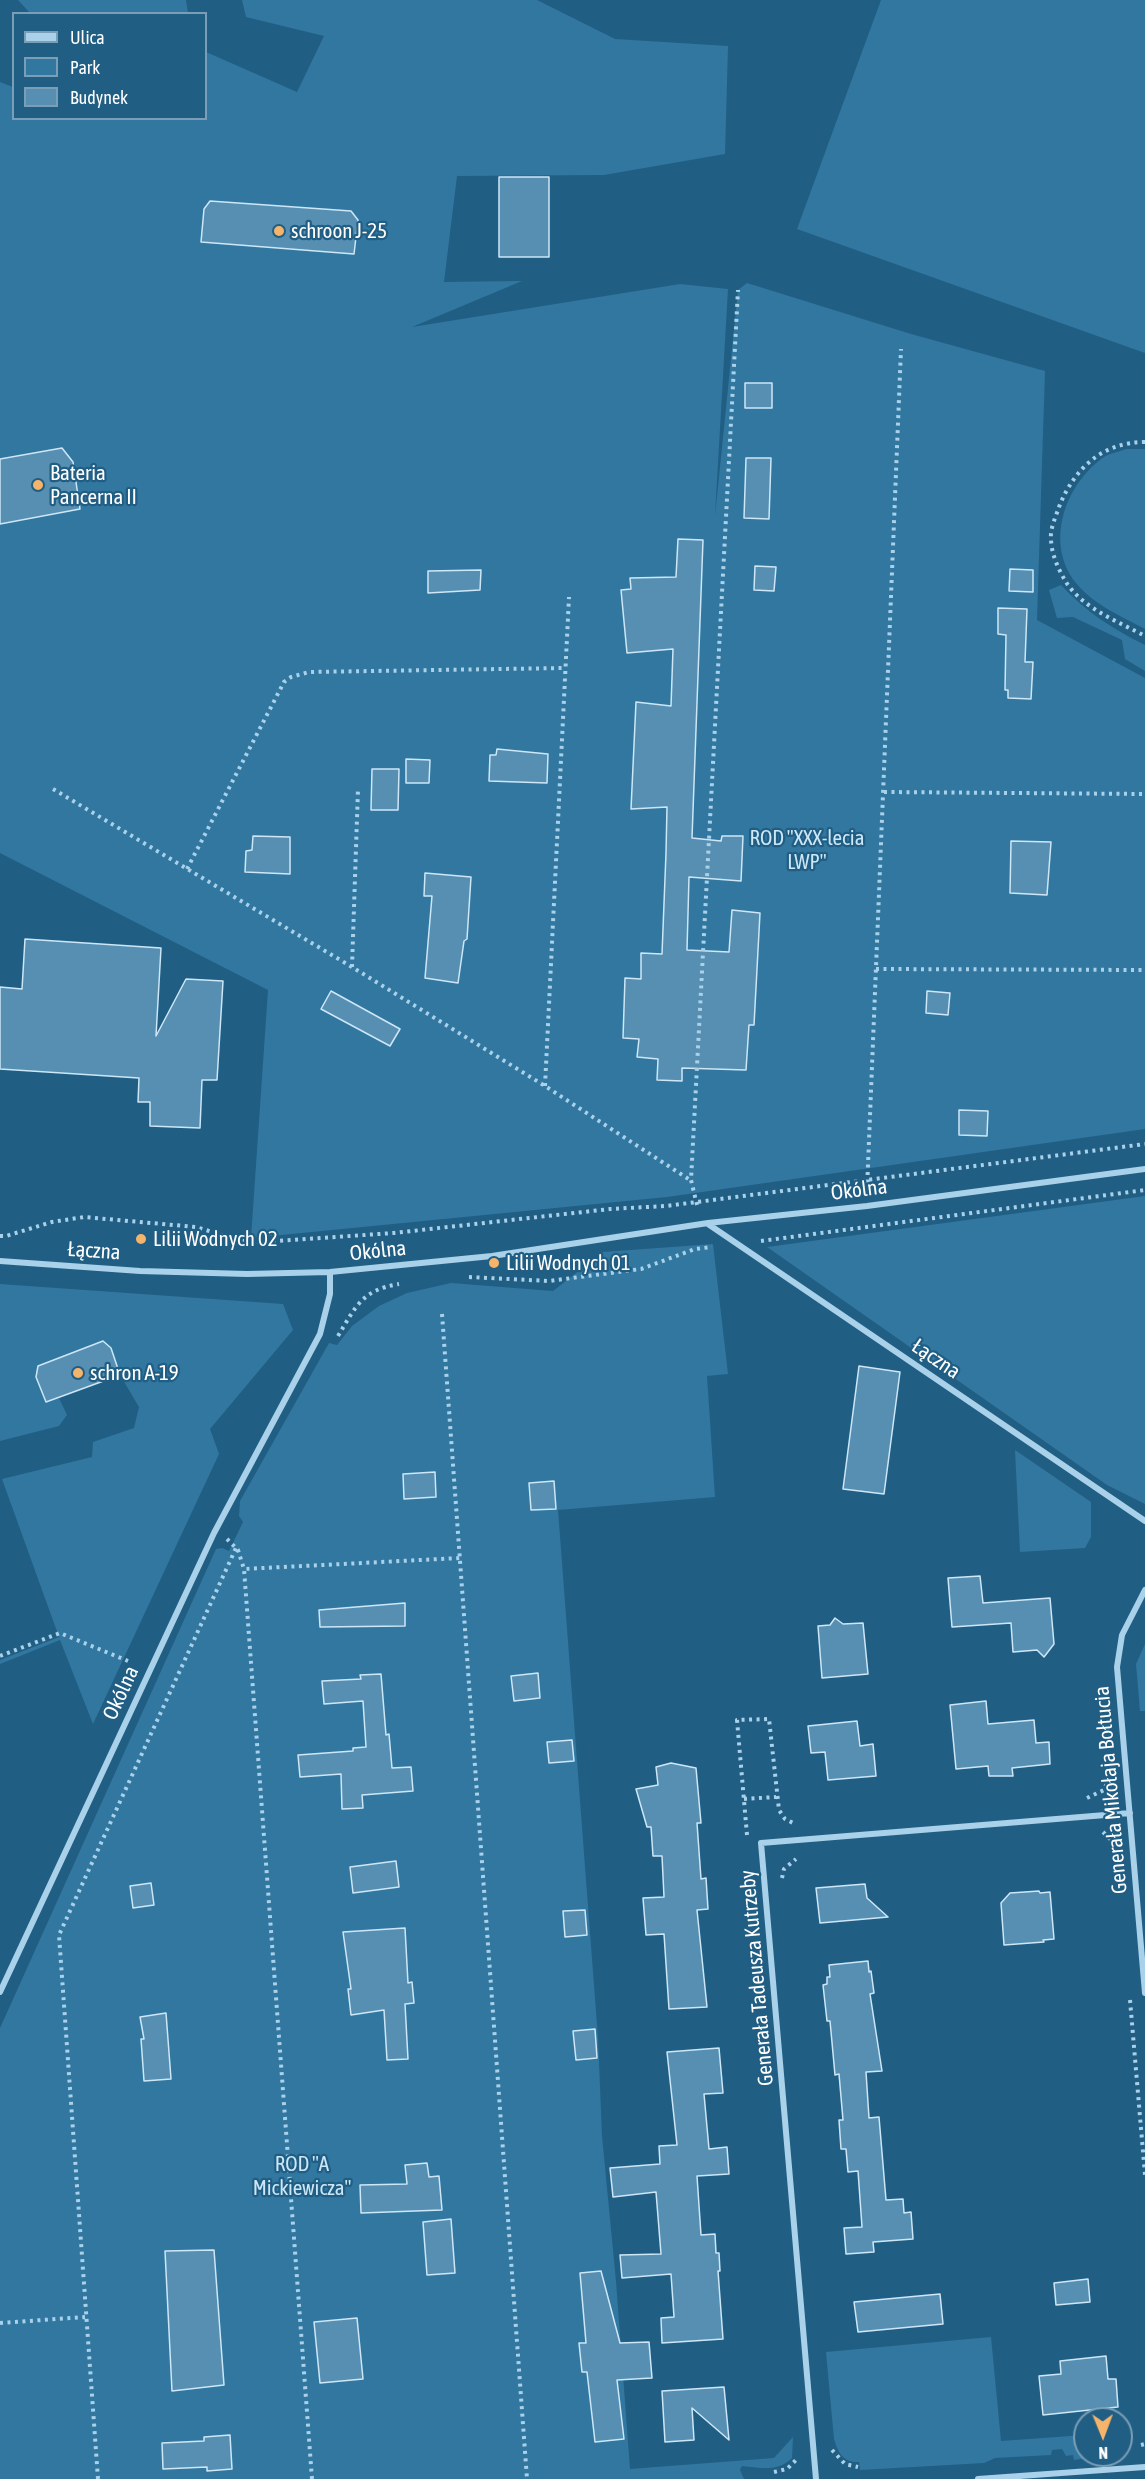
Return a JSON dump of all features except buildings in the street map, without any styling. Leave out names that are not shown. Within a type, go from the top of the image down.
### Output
[{"type":"street","name":"Okólna","points":[[0,1992],[214,1533],[320,1334],[330,1294],[330,1272],[492,1256],[708,1223],[867,1206],[1145,1169]]},
{"type":"street","name":"Łączna","points":[[708,1223],[1145,1521]]},
{"type":"street","name":"Łączna","points":[[0,1261],[247,1274],[330,1272]]},
{"type":"street","name":"Generała Mikołaja Bołtucia","points":[[1145,1590],[1122,1635],[1117,1667],[1145,1993]]},
{"type":"street","name":"Generała Tadeusza Kutrzeby","points":[[816,2479],[761,1843],[1130,1812]]},
{"type":"street","points":[[978,2479],[1145,2467]]},
{"type":"path","points":[[708,1223],[695,1203],[691,1180],[738,291]]},
{"type":"path","points":[[867,1206],[901,349]]},
{"type":"path","points":[[1145,442],[1113,447],[1094,457],[1078,472],[1065,490],[1050,537],[1055,561],[1067,584],[1084,601],[1145,636]]},
{"type":"path","points":[[545,1086],[569,597]]},
{"type":"path","points":[[187,869],[284,682],[291,677],[309,672],[565,668]]},
{"type":"path","points":[[53,789],[352,967],[545,1086],[691,1180]]},
{"type":"path","points":[[352,967],[358,789]]},
{"type":"path","points":[[884,792],[1145,794]]},
{"type":"path","points":[[876,969],[1145,970]]},
{"type":"path","points":[[0,1236],[52,1222],[84,1217],[196,1227],[232,1238],[260,1242],[394,1233],[610,1209],[695,1203],[1145,1144]]},
{"type":"path","points":[[467,1277],[549,1281],[641,1269],[695,1249],[1145,1190]]},
{"type":"path","points":[[320,1334],[335,1340],[363,1297],[373,1291],[404,1284]]},
{"type":"path","points":[[442,1314],[527,2479]]},
{"type":"path","points":[[214,1533],[229,1540],[236,1548],[244,1569],[312,2479]]},
{"type":"path","points":[[98,2479],[59,1935],[236,1548]]},
{"type":"path","points":[[244,1569],[460,1558]]},
{"type":"path","points":[[0,1656],[60,1633],[128,1661]]},
{"type":"path","points":[[747,1843],[737,1720],[769,1719],[778,1810],[785,1818],[803,1824]]},
{"type":"path","points":[[744,1799],[776,1797]]},
{"type":"path","points":[[1075,1799],[1087,1798],[1088,1816]]},
{"type":"path","points":[[782,1885],[784,1869],[799,1857]]},
{"type":"path","points":[[0,2323],[85,2317]]},
{"type":"path","points":[[829,2442],[839,2460],[858,2468]]},
{"type":"path","points":[[774,2472],[787,2469],[797,2459],[798,2452]]},
{"type":"green space","points":[[18,0],[186,0],[188,12],[29,12]]},
{"type":"green space","name":"ROD \"XXX-lecia LWP\"","points":[[242,0],[537,0],[615,39],[728,46],[725,154],[604,175],[457,176],[444,282],[522,281],[412,327],[680,284],[728,289],[715,516],[738,290],[747,283],[911,334],[1045,371],[1037,620],[1145,678],[1145,1129],[667,1197],[251,1238],[268,990],[0,853],[0,82],[12,87],[12,120],[207,120],[207,52],[297,92],[324,36],[246,17]]},
{"type":"green space","points":[[881,0],[1145,0],[1145,353],[797,229]]},
{"type":"green space","points":[[1126,449],[1145,449],[1145,629],[1108,609],[1083,591],[1066,567],[1061,550],[1063,515],[1079,482],[1104,457]]},
{"type":"green space","points":[[1061,585],[1080,604],[1100,619],[1145,645],[1145,671],[1125,659],[1122,640],[1073,617],[1057,618],[1049,590]]},
{"type":"green space","points":[[1145,1196],[1145,1504],[1107,1485],[767,1247]]},
{"type":"green space","name":"ROD \"A Mickiewicza\"","points":[[713,1244],[728,1374],[707,1376],[715,1497],[558,1510],[598,2038],[602,2136],[616,2281],[630,2469],[774,2458],[793,2437],[792,2458],[775,2467],[742,2466],[740,2470],[744,2479],[0,2479],[0,2028],[216,1549],[222,1548],[229,1551],[243,1522],[239,1516],[240,1501],[329,1343],[337,1345],[352,1326],[379,1306],[407,1293],[451,1283],[553,1291],[603,1252]]},
{"type":"green space","points":[[0,1284],[283,1304],[293,1330],[210,1429],[219,1454],[93,1724],[60,1640],[0,1664],[0,1660],[59,1637],[2,1479],[92,1457],[93,1442],[134,1428],[139,1407],[120,1375],[111,1348],[103,1341],[38,1366],[36,1377],[46,1402],[59,1398],[67,1415],[59,1426],[0,1441]]},
{"type":"green space","points":[[1015,1450],[1091,1502],[1091,1537],[1085,1548],[1020,1552]]},
{"type":"green space","points":[[1145,1644],[1145,1711],[1140,1711],[1136,1664]]},
{"type":"green space","points":[[991,2337],[1001,2441],[1073,2436],[1073,2455],[1066,2456],[1062,2449],[1052,2450],[1051,2455],[995,2458],[984,2463],[860,2470],[859,2462],[849,2461],[842,2456],[834,2439],[826,2352]]},
{"type":"place","name":"schroon J-25","points":[[279,231]]},
{"type":"place","name":"Bateria Pancerna II","points":[[38,485]]},
{"type":"place","name":"Lilii Wodnych 02","points":[[141,1239]]},
{"type":"place","name":"Lilii Wodnych 01","points":[[494,1263]]},
{"type":"place","name":"schron A-19","points":[[78,1373]]}]
